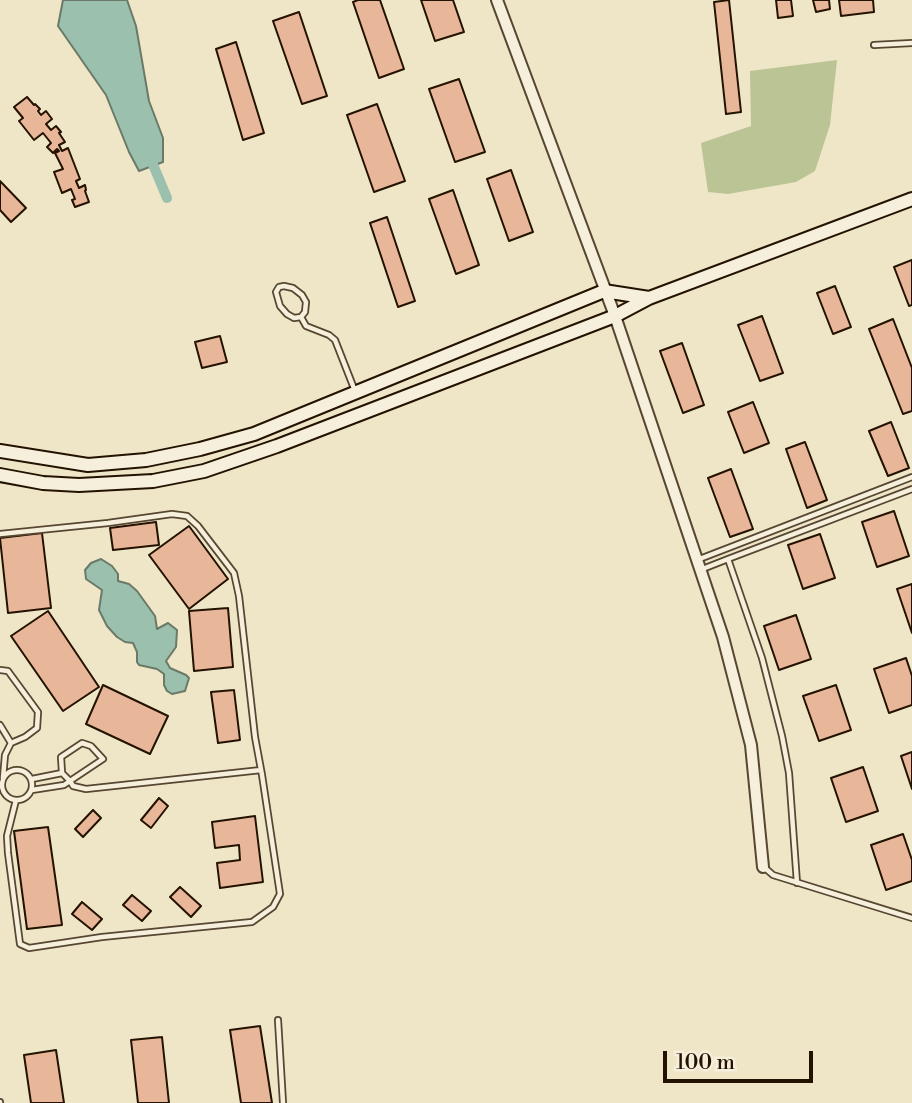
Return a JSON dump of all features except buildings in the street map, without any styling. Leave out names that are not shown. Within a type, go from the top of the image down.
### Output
[{"type":"main road","points":[[0,475],[43,483],[79,485],[153,481],[204,471],[277,446],[615,316],[649,298],[912,199]]},
{"type":"main road","points":[[0,451],[88,465],[146,460],[200,449],[254,434],[604,291],[649,298]]},
{"type":"street","points":[[497,0],[615,316],[723,637],[751,745],[763,867]]},
{"type":"lane","points":[[874,45],[912,43]]},
{"type":"lane","points":[[279,287],[293,288],[302,295],[306,302],[305,312],[301,317],[294,318],[280,306],[276,292],[279,287]]},
{"type":"lane","points":[[301,317],[306,326],[335,340],[356,393]]},
{"type":"lane","points":[[698,565],[912,477]]},
{"type":"lane","points":[[698,565],[727,559],[912,489]]},
{"type":"lane","points":[[0,534],[172,514],[187,516],[198,526],[234,573],[255,737],[280,894],[274,907],[252,922],[102,937],[29,948],[20,944],[7,836],[16,800]]},
{"type":"lane","points":[[727,559],[762,658],[782,736],[789,773],[797,883]]},
{"type":"lane","points":[[0,670],[8,671],[38,712],[37,728],[11,743],[5,755],[1,787],[4,795],[12,800],[20,801],[28,796],[32,779],[26,772],[18,769],[9,771],[3,778]]},
{"type":"lane","points":[[0,725],[11,743]]},
{"type":"lane","points":[[31,790],[64,785],[70,781],[103,759],[91,746],[82,743],[61,757],[62,773],[70,781],[73,786],[86,789],[261,770]]},
{"type":"lane","points":[[32,779],[62,773]]},
{"type":"lane","points":[[763,867],[772,876],[912,918]]},
{"type":"lane","points":[[278,1020],[283,1103]]},
{"type":"shaded area","points":[[63,0],[127,0],[136,26],[149,101],[163,138],[163,162],[139,171],[106,95],[58,26]]},
{"type":"shaded area","points":[[837,60],[830,125],[815,171],[796,182],[728,194],[708,192],[701,143],[751,126],[750,71]]},
{"type":"shaded area","points":[[101,559],[112,566],[118,574],[118,581],[129,584],[137,591],[155,616],[157,629],[168,623],[177,630],[176,647],[166,661],[170,668],[189,678],[185,691],[172,694],[167,691],[164,674],[157,669],[139,665],[133,643],[117,637],[107,626],[99,610],[102,590],[86,579],[85,570],[91,563]]},
{"type":"waterway","points":[[149,155],[167,198]]}]
